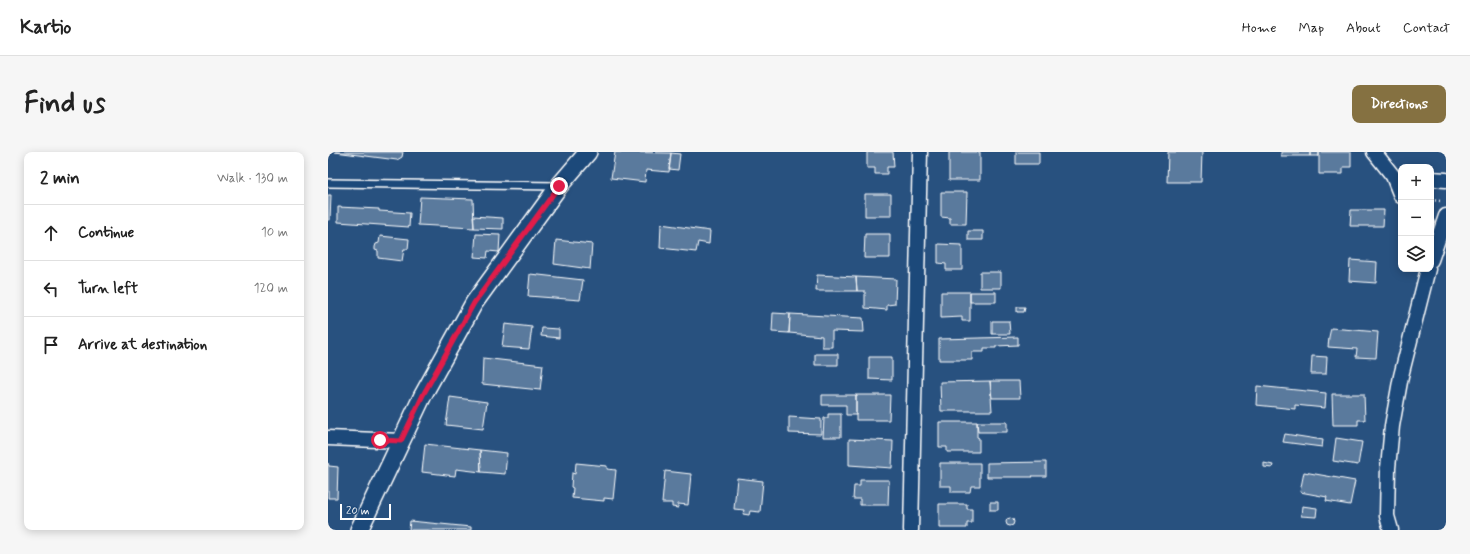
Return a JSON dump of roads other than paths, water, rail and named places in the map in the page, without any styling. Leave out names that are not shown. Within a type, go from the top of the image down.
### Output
[{"type":"street","points":[[359,530],[423,395],[474,303],[559,186],[588,152]]},
{"type":"street","points":[[911,530],[920,152]]},
{"type":"street","points":[[1374,152],[1397,176]]},
{"type":"street","points":[[1434,179],[1446,180]]},
{"type":"street","points":[[1434,251],[1446,216]]},
{"type":"street","points":[[1391,530],[1387,516],[1388,468],[1392,426],[1401,376],[1425,272]]},
{"type":"street","points":[[328,438],[401,441]]},
{"type":"lane","points":[[328,182],[559,186]]}]
